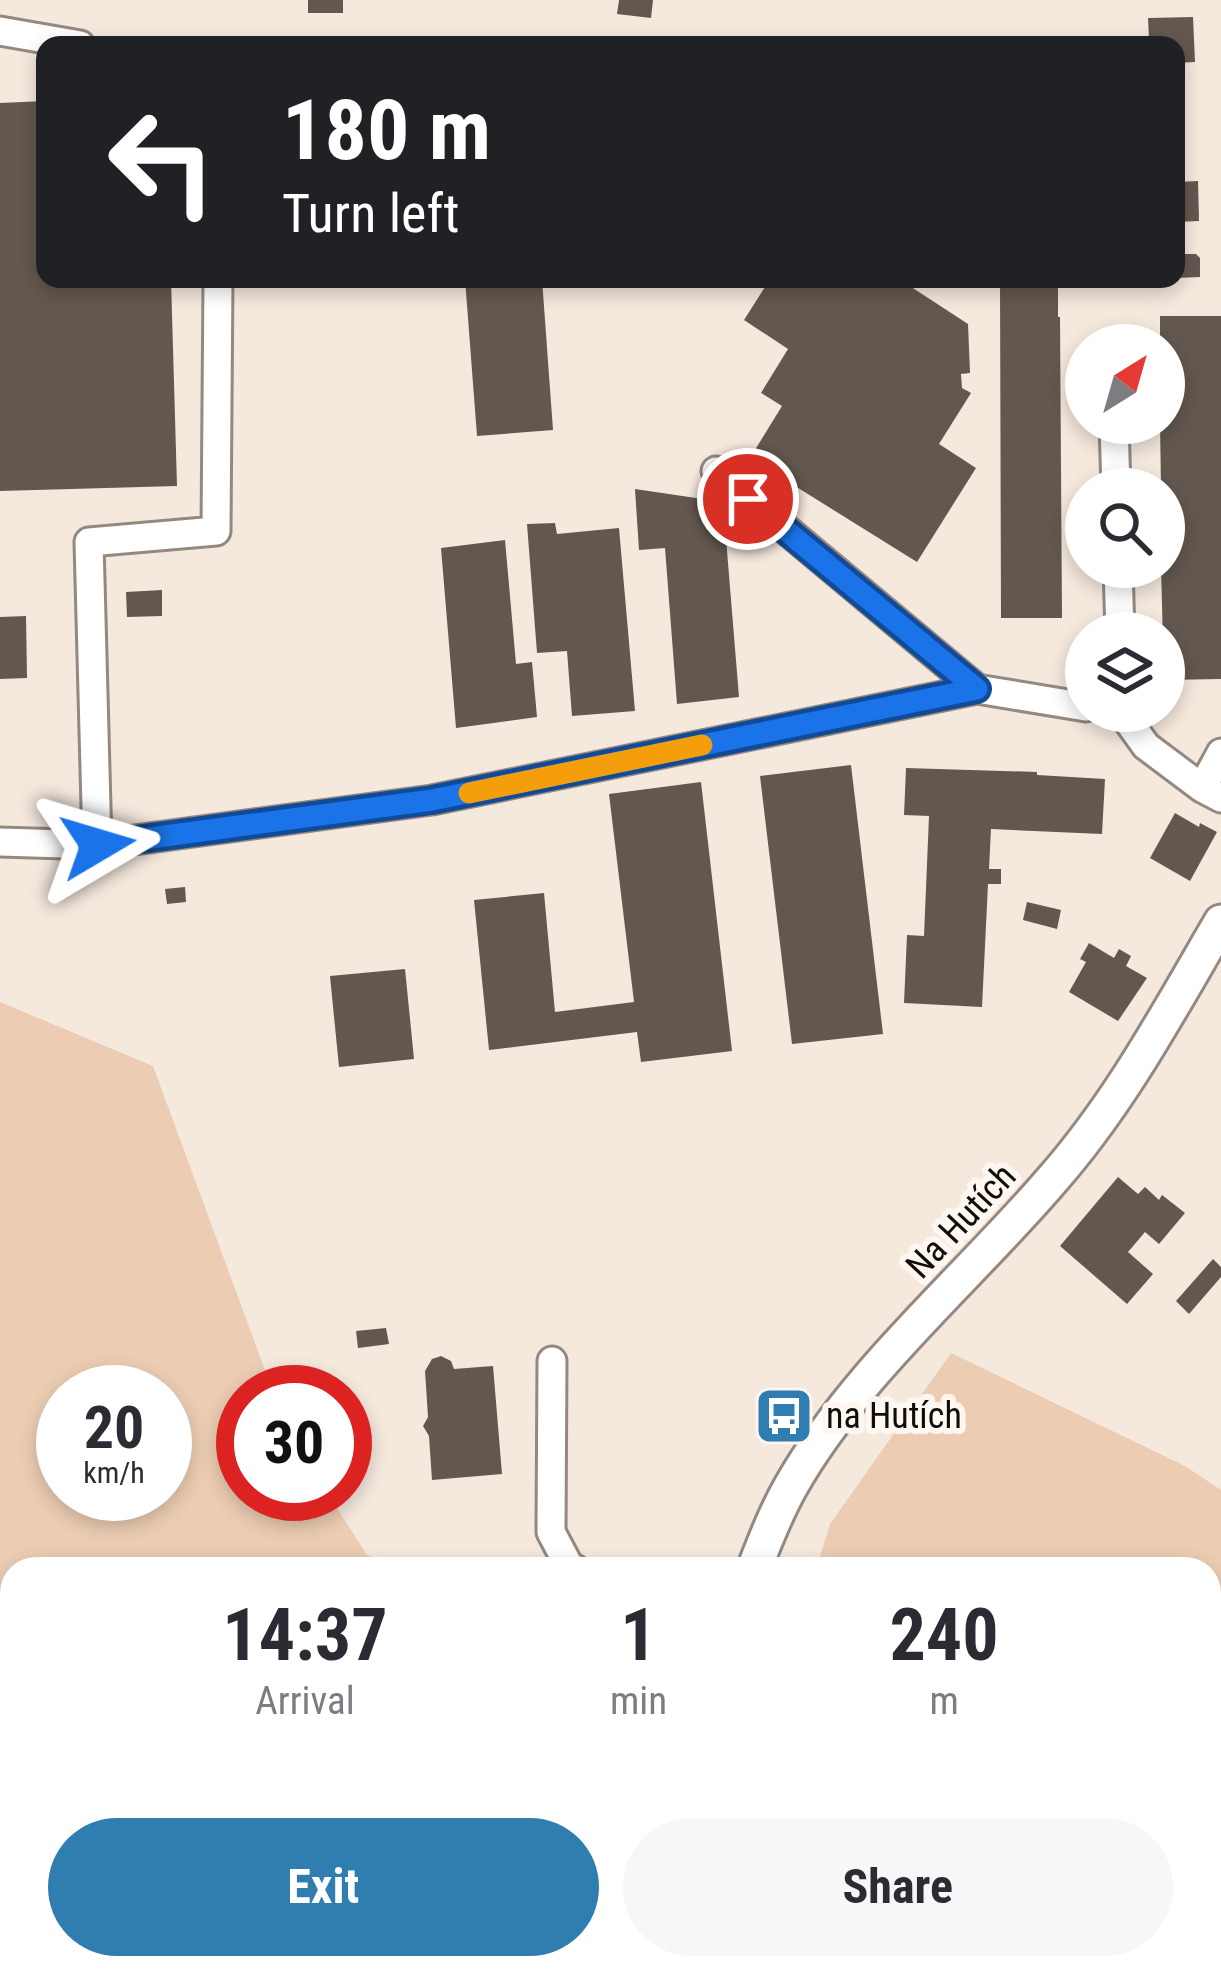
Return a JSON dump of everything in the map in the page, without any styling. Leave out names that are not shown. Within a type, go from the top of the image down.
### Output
[{"type":"street","points":[[0,31],[36,37]]},
{"type":"street","points":[[98,845],[89,542],[216,531],[218,288]]},
{"type":"street","points":[[716,471],[977,689]]},
{"type":"street","points":[[0,842],[98,845],[432,800],[977,689],[1065,704]]},
{"type":"street","points":[[1134,732],[1146,746],[1211,793],[1221,753]]},
{"type":"street","name":"Na Hutích","points":[[759,1557],[790,1486],[818,1443],[883,1361],[1051,1182],[1096,1127],[1221,922]]},
{"type":"street","points":[[552,1361],[551,1532],[564,1557]]},
{"type":"shaded area","points":[[0,1002],[153,1066],[263,1365],[216,1365],[216,1521],[345,1521],[372,1557],[0,1557]]},
{"type":"shaded area","points":[[951,1353],[1185,1466],[1221,1490],[1221,1557],[820,1557],[830,1524]]},
{"type":"building","points":[[308,0],[343,0],[343,13],[308,13]]},
{"type":"building","points":[[619,0],[653,0],[651,18],[617,14]]},
{"type":"building","points":[[1193,17],[1195,62],[1185,63],[1185,36],[1149,36],[1148,18]]},
{"type":"building","points":[[36,101],[36,288],[171,288],[177,486],[0,491],[0,103]]},
{"type":"building","points":[[1198,181],[1199,221],[1185,222],[1185,182]]},
{"type":"building","points":[[1185,254],[1200,258],[1200,277],[1185,278]]},
{"type":"building","points":[[466,288],[543,288],[553,430],[477,436]]},
{"type":"building","points":[[764,288],[913,288],[968,324],[970,373],[961,374],[962,388],[971,393],[939,444],[976,468],[917,562],[750,458],[782,406],[761,393],[788,349],[744,320]]},
{"type":"building","points":[[1000,288],[1058,288],[1062,618],[1001,618]]},
{"type":"building","points":[[1160,316],[1221,316],[1221,679],[1185,680],[1185,612],[1162,612],[1162,588],[1185,588],[1185,468],[1161,468],[1160,444],[1185,444],[1185,324],[1160,324]]},
{"type":"building","points":[[635,489],[723,502],[739,697],[677,704],[665,548],[639,550]]},
{"type":"building","points":[[555,523],[557,534],[619,528],[635,711],[572,716],[567,651],[537,653],[527,524]]},
{"type":"building","points":[[505,540],[516,664],[532,662],[537,717],[456,728],[441,548]]},
{"type":"building","points":[[162,590],[162,616],[127,617],[126,592]]},
{"type":"building","points":[[26,616],[27,678],[0,679],[0,617]]},
{"type":"building","points":[[851,765],[883,1034],[792,1044],[760,776]]},
{"type":"building","points":[[906,768],[1105,779],[1102,834],[991,829],[989,869],[1001,869],[1001,884],[988,884],[982,1007],[904,1003],[907,935],[924,936],[929,816],[904,815]]},
{"type":"building","points":[[701,782],[732,1051],[641,1062],[637,1032],[489,1050],[474,900],[544,893],[555,1012],[634,1002],[609,794]]},
{"type":"building","points":[[1175,813],[1217,832],[1190,881],[1150,858]]},
{"type":"building","points":[[185,887],[186,902],[167,904],[165,889]]},
{"type":"building","points":[[1027,902],[1061,910],[1057,929],[1023,920]]},
{"type":"building","points":[[1089,943],[1114,958],[1119,949],[1131,956],[1126,966],[1147,978],[1118,1021],[1069,992],[1086,962],[1080,959]]},
{"type":"building","points":[[405,969],[414,1059],[339,1067],[330,976]]},
{"type":"building","points":[[1118,1177],[1138,1194],[1145,1187],[1185,1213],[1159,1244],[1145,1232],[1128,1252],[1153,1274],[1127,1304],[1060,1246]]},
{"type":"building","points":[[1213,1259],[1221,1267],[1221,1277],[1189,1314],[1176,1301]]},
{"type":"building","points":[[386,1328],[389,1344],[358,1348],[356,1331]]},
{"type":"building","points":[[441,1356],[454,1369],[493,1366],[502,1474],[432,1480],[429,1436],[423,1426],[428,1417],[425,1371],[432,1359]]},
{"type":"slow traffic","points":[[469,793],[702,745]]},
{"type":"place","name":"na Hutích","points":[[784,1416]]},
{"type":"route","points":[[98,845],[432,800],[977,689],[748,499]]}]
